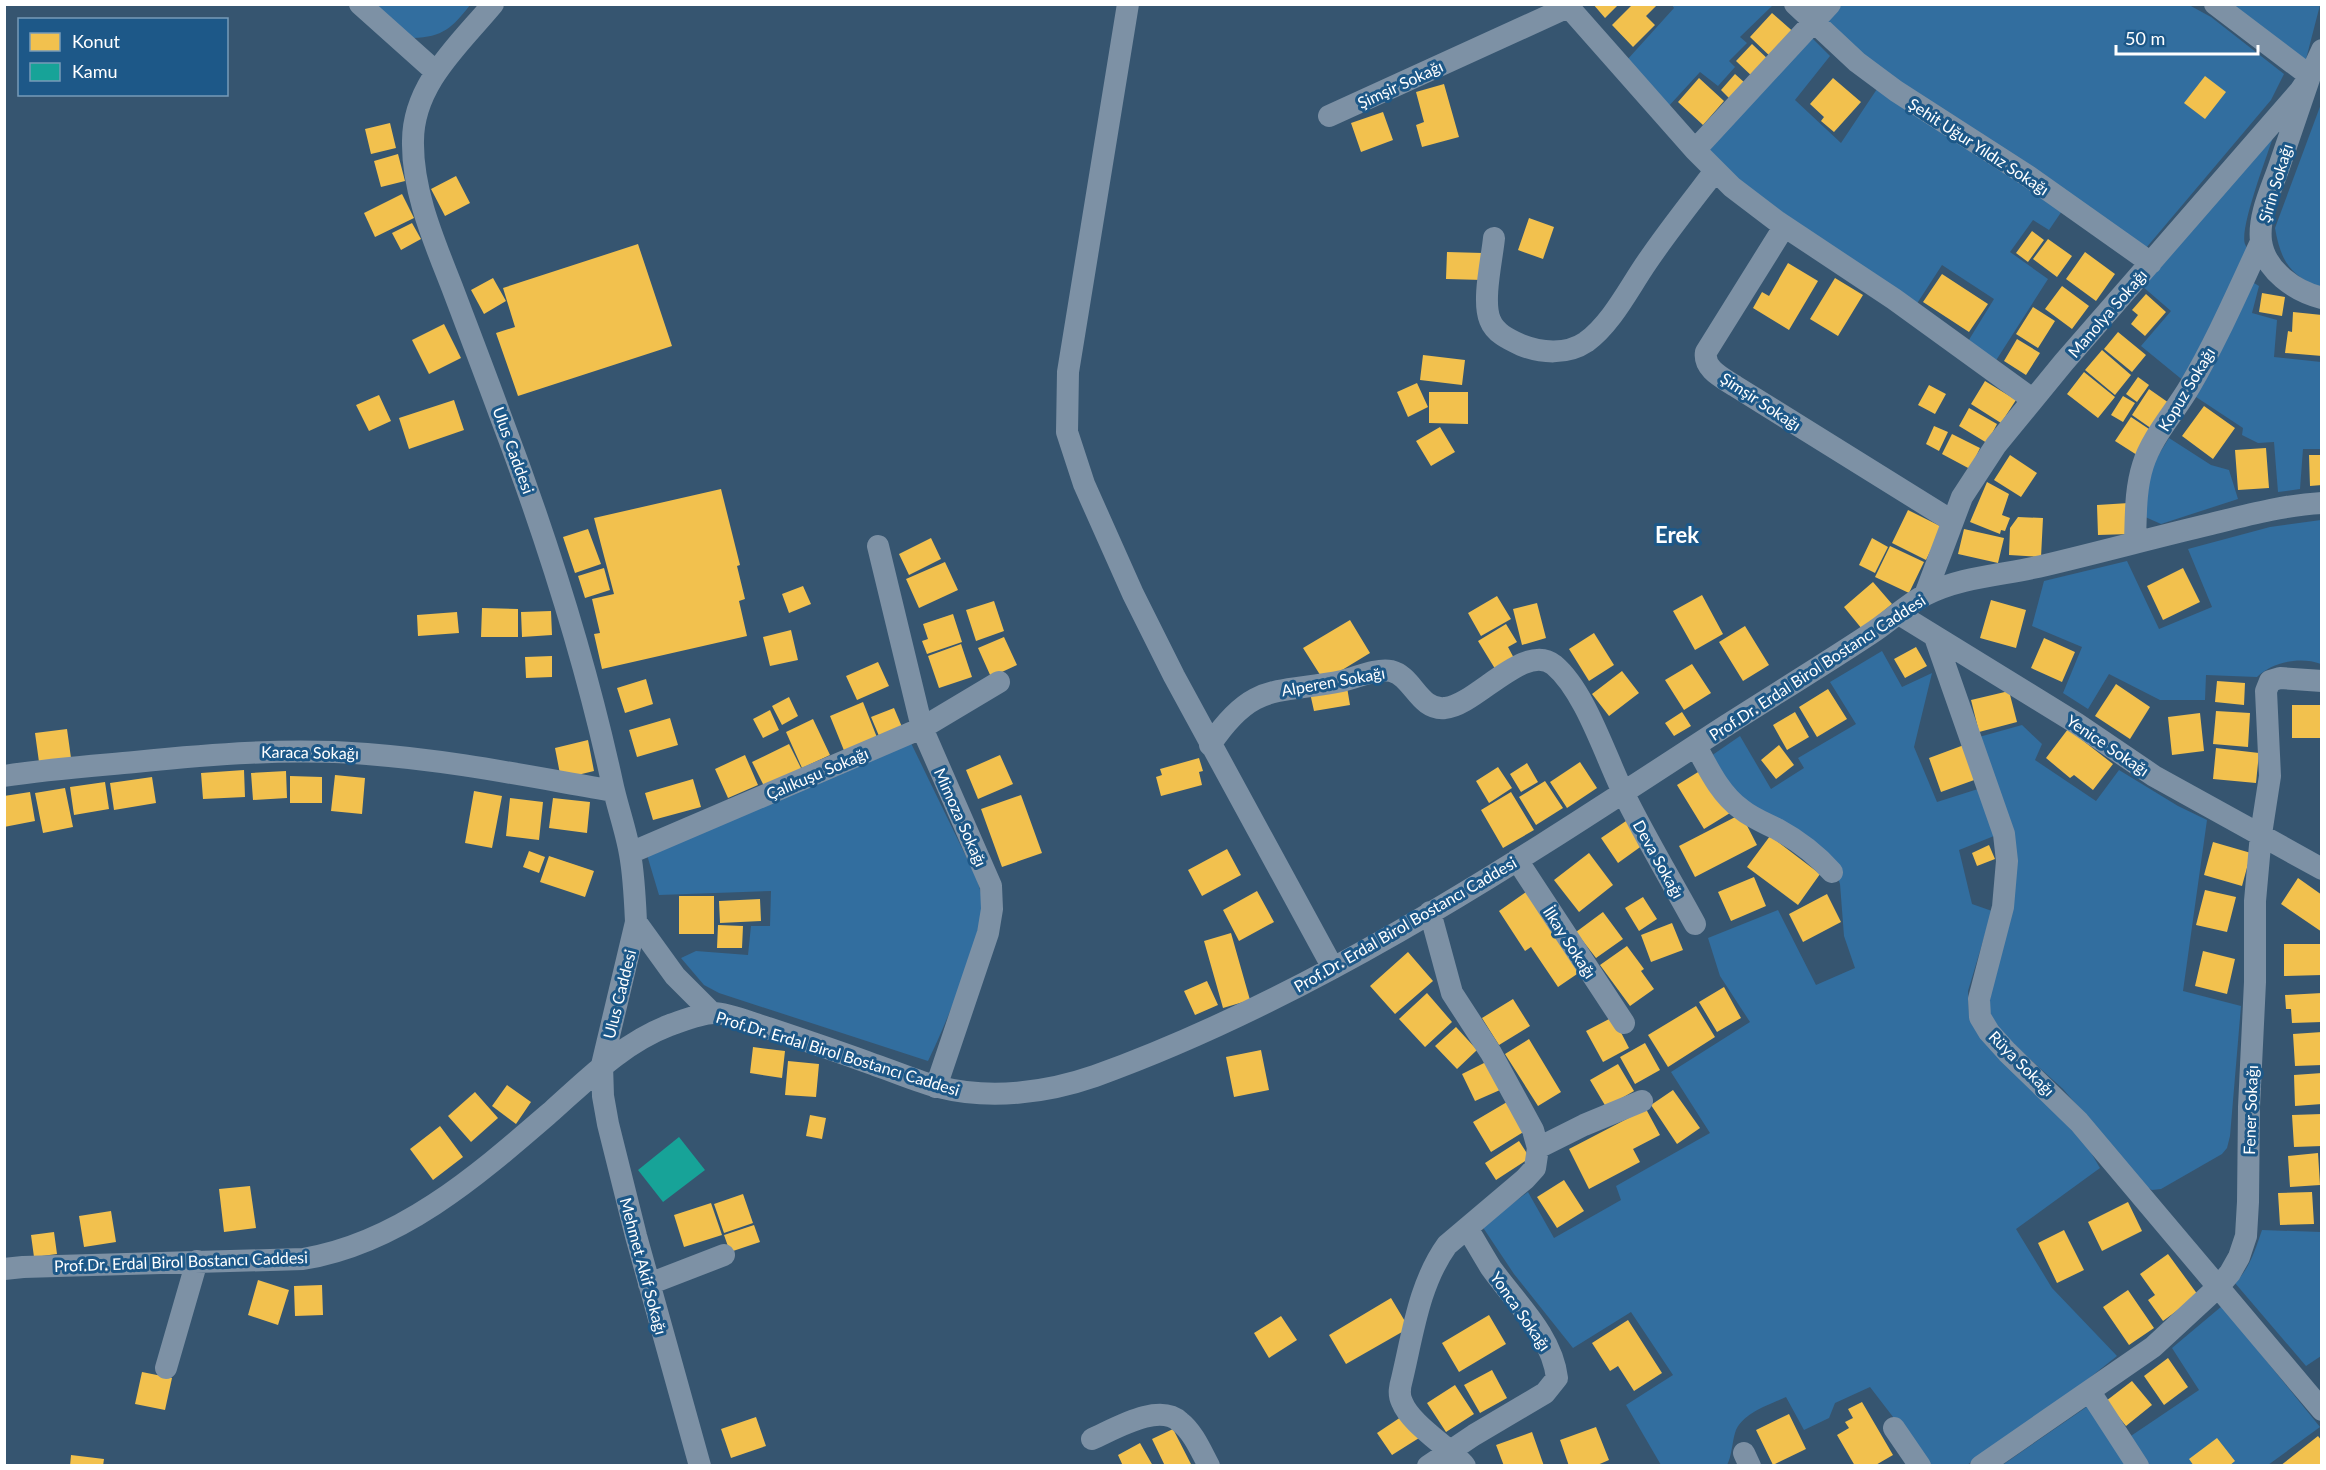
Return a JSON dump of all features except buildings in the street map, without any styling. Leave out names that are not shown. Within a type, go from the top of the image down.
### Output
[{"type":"street","points":[[360,4],[436,72]]},
{"type":"street","name":"Ulus Caddesi","points":[[494,4],[436,72],[423,94],[416,116],[413,141],[421,198],[436,244],[528,488],[556,570],[598,718],[630,853],[636,922],[602,1065]]},
{"type":"street","points":[[1128,4],[1068,372],[1066,432],[1084,484],[1133,594],[1210,745],[1333,968]]},
{"type":"street","name":"Şehit Uğur Yıldız Sokağı","points":[[1795,4],[1857,62],[1896,91],[2028,176],[2151,263]]},
{"type":"street","points":[[1695,150],[1830,4]]},
{"type":"street","points":[[2215,4],[2310,76]]},
{"type":"street","name":"Şimşir Sokağı","points":[[1329,116],[1568,6],[1695,150],[1753,204],[1893,299],[2032,399]]},
{"type":"street","name":"Manolya Sokağı","points":[[1925,595],[1952,521],[1970,483],[1996,445],[2032,399],[2300,91],[2322,50]]},
{"type":"street","name":"Şirin Sokağı","points":[[2310,76],[2267,202],[2261,226],[2261,242],[2268,261],[2281,276],[2295,288],[2322,298]]},
{"type":"street","points":[[1494,238],[1488,312],[1497,331],[1509,340],[1531,349],[1548,352],[1575,348],[1593,336],[1612,314],[1647,262],[1715,171]]},
{"type":"street","name":"Şimşir Sokağı","points":[[1784,227],[1706,352],[1705,358],[1708,365],[1735,386],[1952,521]]},
{"type":"street","name":"Kopuz Sokağı","points":[[2135,542],[2136,509],[2144,463],[2153,443],[2190,387],[2261,242]]},
{"type":"street","name":"Prof.Dr. Erdal Birol Bostancı Caddesi","points":[[4,1269],[303,1259],[327,1255],[376,1238],[408,1221],[501,1154],[602,1065],[638,1041],[668,1026],[712,1013],[820,1044],[936,1087],[964,1092],[1021,1093],[1070,1083],[1150,1054],[1333,968],[1624,794],[1925,595],[1973,579],[2038,567],[2277,508],[2322,502]]},
{"type":"street","name":"Mimoza Sokağı","points":[[878,546],[922,728],[985,869],[990,886],[992,909],[988,933],[936,1087]]},
{"type":"street","name":"Yenice Sokağı","points":[[1899,614],[2076,723],[2154,776],[2322,869]]},
{"type":"street","name":"Rüya Sokağı","points":[[1935,637],[2004,834],[2007,861],[2003,908],[1978,999],[1980,1017],[1989,1032],[2007,1052],[2079,1122],[2322,1410]]},
{"type":"street","name":"Alperen Sokağı","points":[[1210,745],[1225,724],[1243,706],[1274,691],[1392,671],[1400,676],[1424,701],[1433,707],[1444,708],[1463,700],[1523,663],[1542,660],[1552,663],[1573,688],[1624,794]]},
{"type":"street","name":"Fener Sokağı","points":[[1982,1466],[2153,1347],[2218,1287],[2230,1273],[2239,1257],[2246,1236],[2255,982],[2255,901],[2261,834],[2270,776],[2266,691],[2270,681],[2280,678],[2322,681]]},
{"type":"street","name":"Çalıkuşu Sokağı","points":[[630,853],[922,728],[999,682]]},
{"type":"street","points":[[1696,746],[1714,778],[1733,802],[1755,818],[1803,844],[1832,872]]},
{"type":"street","name":"Karaca Sokağı","points":[[4,776],[271,750],[367,754],[417,759],[614,792]]},
{"type":"street","name":"Deva Sokağı","points":[[1624,794],[1695,924]]},
{"type":"street","name":"İlkay Sokağı","points":[[1517,860],[1624,1023]]},
{"type":"street","points":[[1430,912],[1452,993],[1515,1095],[1533,1130],[1538,1148],[1535,1168],[1447,1245],[1437,1258],[1425,1284],[1399,1391],[1402,1403],[1411,1415],[1458,1458]]},
{"type":"street","name":"Ulus Caddesi","points":[[636,922],[675,976],[712,1013]]},
{"type":"street","name":"Mehmet Akif Sokağı","points":[[602,1065],[603,1096],[608,1124],[649,1284],[700,1466]]},
{"type":"street","points":[[1538,1148],[1584,1125],[1642,1101]]},
{"type":"street","name":"Yonca Sokağı","points":[[1428,1466],[1458,1458],[1474,1435],[1545,1394],[1557,1378],[1555,1360],[1542,1337],[1491,1267],[1467,1228]]},
{"type":"street","points":[[649,1284],[724,1255]]},
{"type":"street","points":[[166,1368],[197,1261]]},
{"type":"street","points":[[2090,1392],[2138,1466]]},
{"type":"street","points":[[1092,1439],[1143,1418],[1168,1414],[1185,1427],[1209,1466]]},
{"type":"street","points":[[1894,1428],[1920,1466]]},
{"type":"shaded area","points":[[1838,4],[2189,5],[2211,17],[2284,74],[2271,100],[2146,248],[1872,66],[1822,20]]},
{"type":"shaded area","points":[[374,5],[470,5],[446,30],[432,36],[413,38]]},
{"type":"shaded area","points":[[1672,5],[1773,5],[1740,37],[1747,43],[1729,61],[1735,67],[1718,86],[1700,72],[1667,108],[1627,60],[1674,8]]},
{"type":"shaded area","points":[[2231,5],[2320,5],[2305,63]]},
{"type":"shaded area","points":[[1808,34],[1830,56],[1795,100],[1841,143],[1877,89],[2064,208],[2049,230],[2033,220],[2010,252],[2048,279],[1995,362],[1967,343],[1994,299],[1942,265],[1916,305],[1746,187],[1708,149]]},
{"type":"shaded area","points":[[2321,104],[2321,288],[2302,278],[2289,266],[2280,250],[2275,228]]},
{"type":"shaded area","points":[[2274,134],[2246,223],[2245,244],[2250,252],[2185,382],[2141,346],[2171,311],[2142,286]]},
{"type":"shaded area","points":[[2249,280],[2259,286],[2252,313],[2277,320],[2274,357],[2321,362],[2321,449],[2303,449],[2300,489],[2278,492],[2274,442],[2258,443],[2242,435],[2243,428],[2193,395]]},
{"type":"shaded area","points":[[2169,438],[2211,465],[2229,470],[2238,499],[2161,524],[2143,516],[2148,472]]},
{"type":"shaded area","points":[[2321,520],[2321,664],[2304,661],[2287,662],[2270,668],[2257,677],[2206,675],[2205,700],[2160,700],[2109,674],[2088,709],[2063,693],[2082,647],[2032,626],[2044,581],[2127,561],[2159,629],[2212,607],[2188,549],[2270,527]]},
{"type":"shaded area","points":[[1882,651],[1902,687],[1932,673],[1914,747],[1937,802],[1978,789],[1994,836],[1959,850],[1972,904],[1992,911],[1968,991],[1969,1014],[1978,1032],[2087,1146],[2100,1168],[2016,1229],[2052,1288],[2117,1356],[2078,1387],[1967,1465],[1930,1465],[1870,1387],[1835,1403],[1829,1418],[1804,1430],[1786,1397],[1756,1410],[1738,1426],[1727,1465],[1661,1465],[1626,1405],[1673,1375],[1631,1312],[1573,1348],[1514,1274],[1482,1226],[1528,1192],[1554,1238],[1621,1200],[1616,1186],[1710,1133],[1671,1072],[1750,1022],[1720,976],[1708,938],[1778,910],[1816,985],[1855,968],[1844,936],[1840,884],[1834,866],[1737,794],[1711,756],[1740,736],[1771,789],[1804,768],[1798,758],[1856,724],[1830,682]]},
{"type":"shaded area","points":[[2022,725],[2042,744],[2035,760],[2096,801],[2119,770],[2178,806],[2207,820],[2183,991],[2241,1006],[2230,1136],[2227,1148],[2222,1154],[2161,1189],[2152,1190],[2147,1187],[2063,1089],[2010,1041],[1991,1020],[1988,997],[2013,891],[1979,737]]},
{"type":"shaded area","points":[[910,741],[977,879],[982,897],[978,932],[971,955],[928,1061],[719,993],[704,985],[681,958],[696,951],[748,955],[751,926],[770,926],[771,891],[659,895],[647,855]]},
{"type":"shaded area","points":[[2262,1230],[2321,1232],[2321,1356],[2306,1366],[2235,1283],[2248,1265]]},
{"type":"shaded area","points":[[2222,1306],[2320,1427],[2268,1465],[2001,1466],[2088,1406],[2116,1446],[2199,1390],[2172,1348]]},
{"type":"district","name":"Erek","points":[[1677,534]]}]
